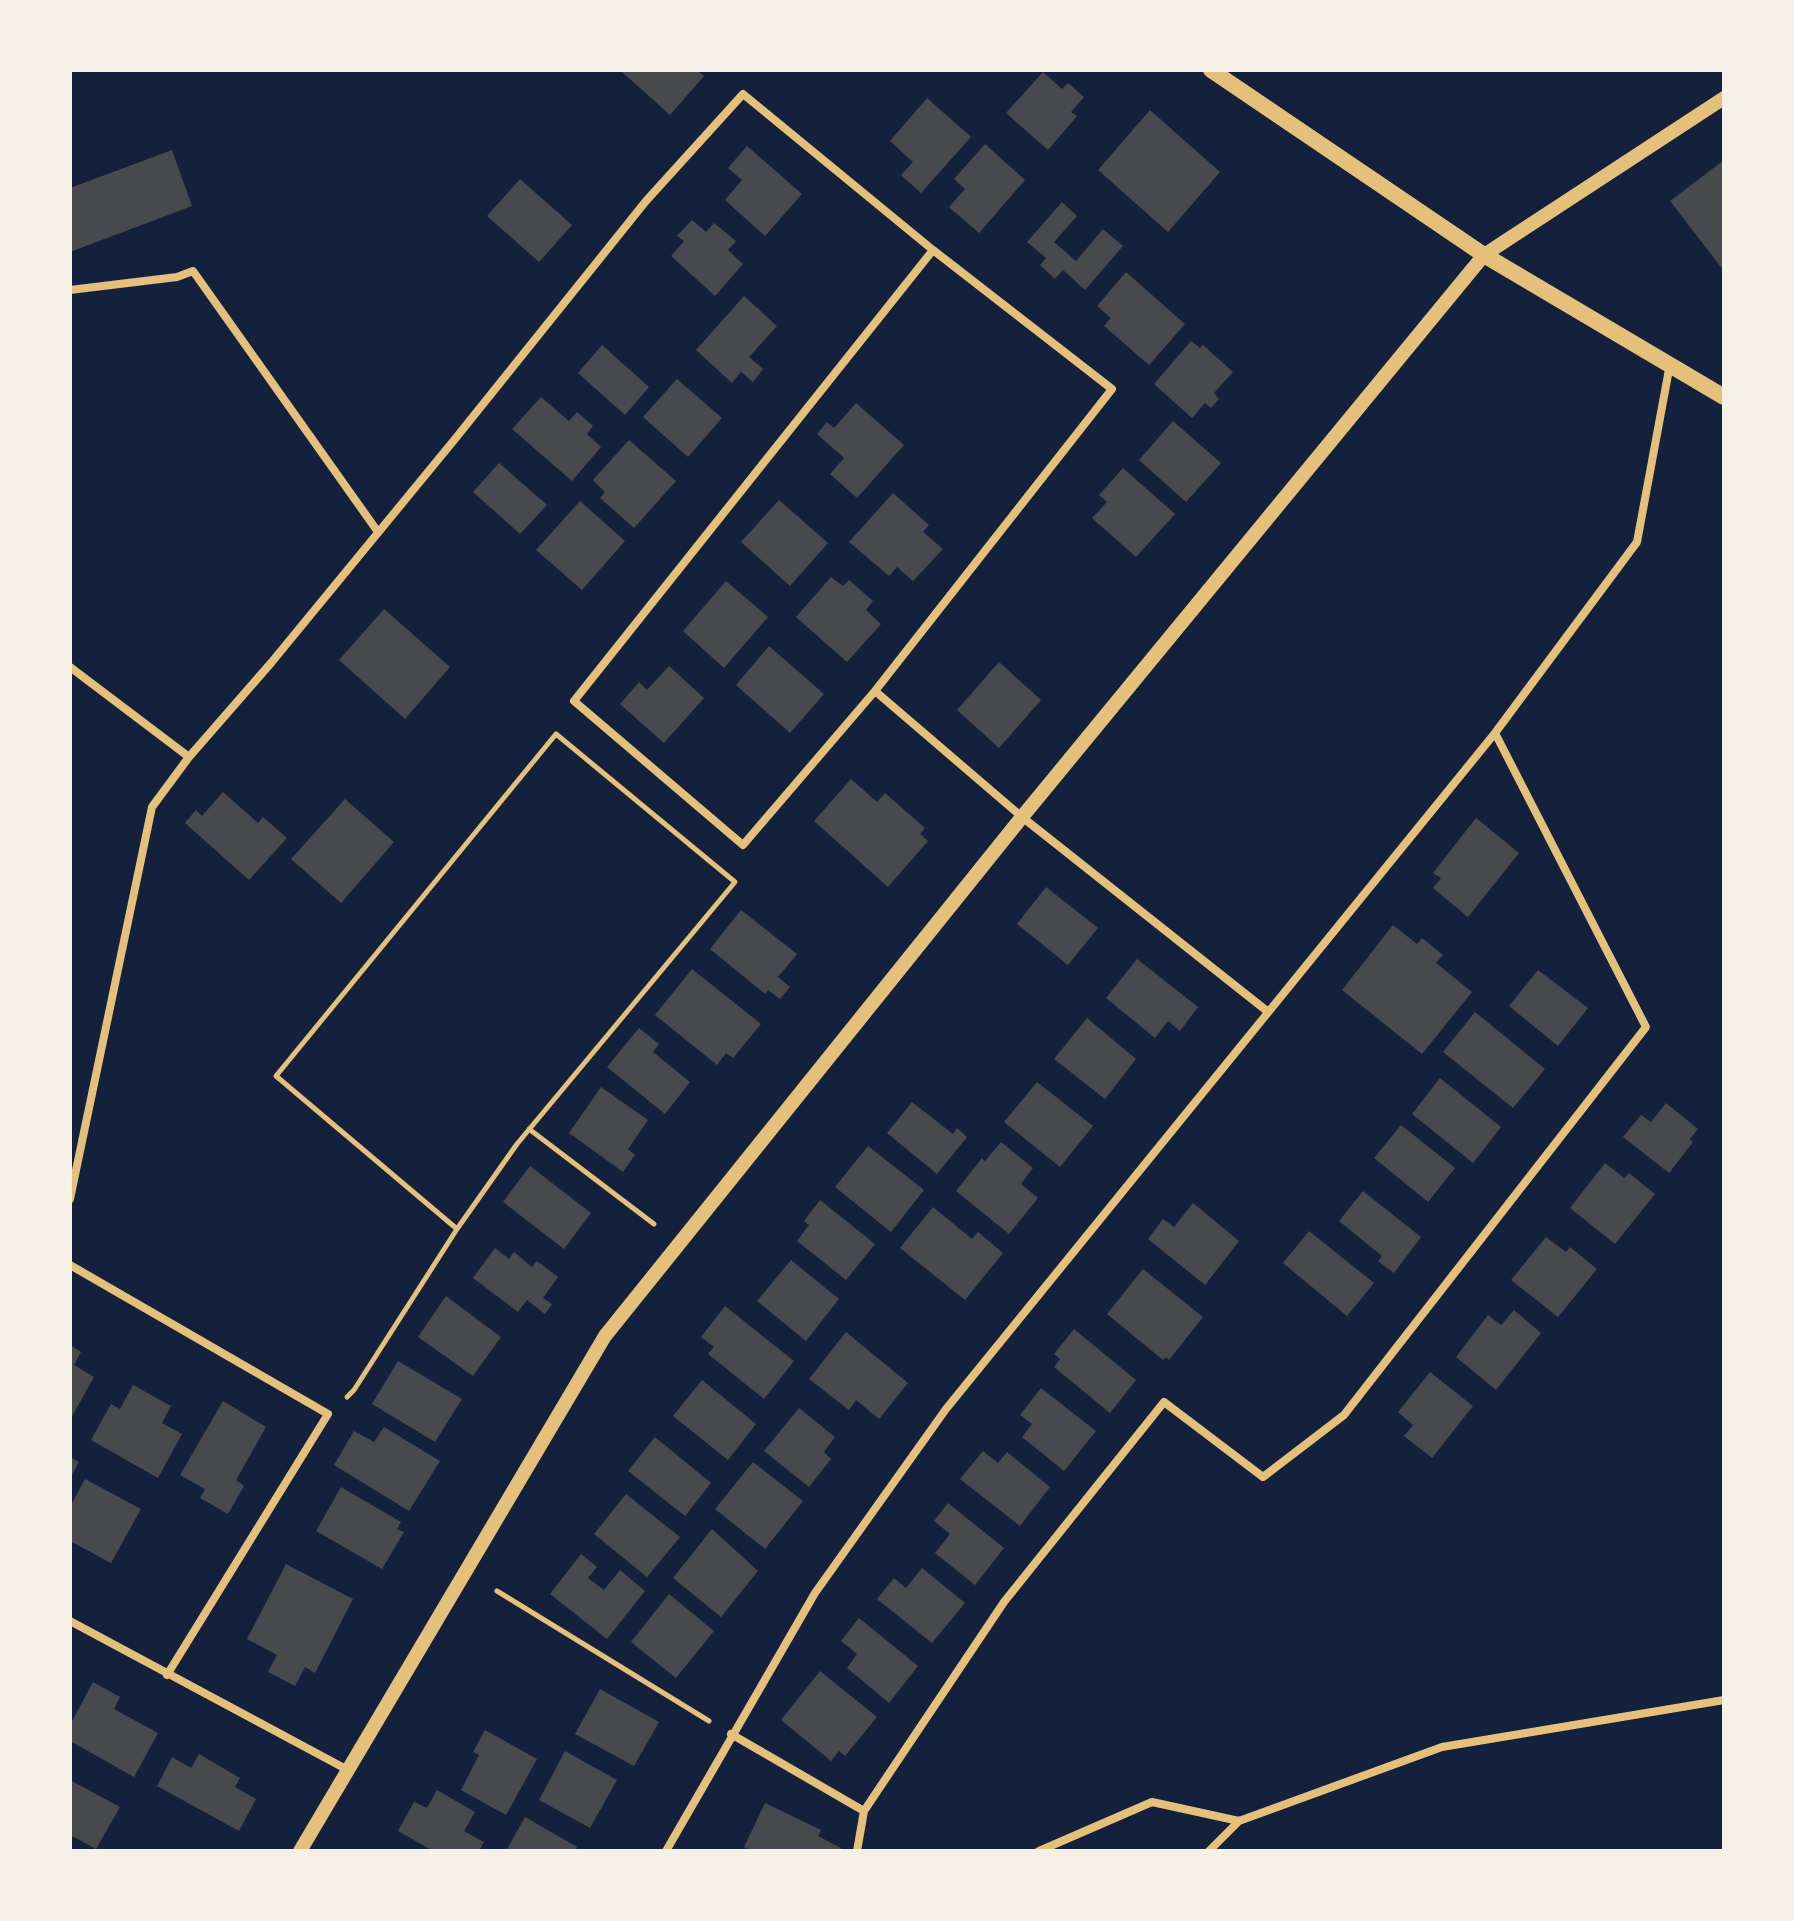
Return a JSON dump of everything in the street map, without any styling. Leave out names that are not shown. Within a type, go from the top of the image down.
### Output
[{"type":"main road","points":[[1211,70],[1484,255],[1724,397]]},
{"type":"street","points":[[70,1199],[152,807],[189,757],[271,663],[646,201],[743,94],[933,250],[1112,389],[875,691],[743,845],[574,701],[933,250]]},
{"type":"street","points":[[300,1851],[605,1336],[1022,817],[1484,255],[1724,98]]},
{"type":"street","points":[[70,290],[177,277],[193,271],[378,532]]},
{"type":"street","points":[[666,1851],[815,1593],[946,1409],[1495,733],[1637,542],[1670,364]]},
{"type":"street","points":[[70,667],[189,757]]},
{"type":"street","points":[[875,691],[1022,817],[1267,1011]]},
{"type":"street","points":[[857,1851],[864,1811],[1004,1602],[1164,1402],[1263,1477],[1344,1415],[1646,1027],[1495,733]]},
{"type":"street","points":[[70,1265],[328,1414],[167,1675]]},
{"type":"street","points":[[70,1621],[346,1769]]},
{"type":"street","points":[[1209,1851],[1239,1821],[1442,1747],[1724,1700]]},
{"type":"street","points":[[731,1734],[864,1811]]},
{"type":"street","points":[[1039,1851],[1152,1802],[1239,1821]]},
{"type":"path","points":[[328,1414],[354,1390],[457,1229],[529,1129],[735,882],[556,734],[276,1076],[457,1229]]},
{"type":"path","points":[[529,1129],[654,1224]]},
{"type":"path","points":[[497,1591],[731,1734]]},
{"type":"building","points":[[620,70],[697,70],[704,76],[670,115]]},
{"type":"building","points":[[1043,72],[1062,89],[1068,83],[1084,97],[1071,112],[1077,116],[1048,150],[1006,113]]},
{"type":"building","points":[[927,98],[971,137],[921,193],[901,175],[913,162],[890,141]]},
{"type":"building","points":[[1150,110],[1220,172],[1168,232],[1098,170]]},
{"type":"building","points":[[985,144],[1025,180],[979,233],[949,207],[965,189],[954,179]]},
{"type":"building","points":[[747,146],[802,194],[765,236],[725,200],[742,180],[728,168]]},
{"type":"building","points":[[172,150],[192,206],[70,252],[70,188]]},
{"type":"building","points":[[1724,160],[1724,271],[1670,201]]},
{"type":"building","points":[[520,179],[572,225],[539,262],[487,216]]},
{"type":"building","points":[[1062,202],[1077,216],[1054,242],[1076,261],[1103,229],[1123,246],[1085,290],[1063,270],[1055,279],[1040,265],[1046,258],[1027,242]]},
{"type":"building","points":[[692,220],[706,232],[714,223],[736,241],[728,250],[743,264],[715,296],[671,256],[684,241],[677,236]]},
{"type":"building","points":[[1126,272],[1185,324],[1149,365],[1104,326],[1111,318],[1097,306]]},
{"type":"building","points":[[744,296],[777,326],[749,357],[763,369],[753,382],[741,372],[732,383],[696,350]]},
{"type":"building","points":[[1191,341],[1200,348],[1203,345],[1233,372],[1214,393],[1219,399],[1211,408],[1205,403],[1192,418],[1154,384]]},
{"type":"building","points":[[602,345],[649,387],[625,415],[578,373]]},
{"type":"building","points":[[677,379],[722,418],[688,457],[643,417]]},
{"type":"building","points":[[541,397],[569,421],[577,412],[593,426],[587,434],[601,447],[572,481],[512,429]]},
{"type":"building","points":[[856,403],[904,445],[857,498],[830,474],[844,458],[817,434],[827,422],[834,428]]},
{"type":"building","points":[[1173,421],[1221,463],[1186,502],[1139,460]]},
{"type":"building","points":[[629,440],[676,481],[634,528],[600,498],[605,492],[593,480]]},
{"type":"building","points":[[499,463],[547,505],[520,534],[473,492]]},
{"type":"building","points":[[1123,468],[1175,514],[1136,557],[1092,518],[1107,502],[1099,495]]},
{"type":"building","points":[[893,493],[929,525],[923,532],[943,549],[913,581],[897,567],[889,576],[849,542]]},
{"type":"building","points":[[779,500],[828,543],[790,586],[741,542]]},
{"type":"building","points":[[580,501],[625,541],[582,590],[536,550]]},
{"type":"building","points":[[831,577],[843,586],[849,580],[873,601],[866,610],[881,624],[847,662],[796,617]]},
{"type":"building","points":[[726,581],[768,617],[724,668],[683,631]]},
{"type":"building","points":[[384,609],[450,667],[405,719],[339,660]]},
{"type":"building","points":[[769,646],[824,694],[790,733],[736,685]]},
{"type":"building","points":[[999,662],[1041,700],[999,748],[957,710]]},
{"type":"building","points":[[669,666],[704,698],[664,743],[620,704],[639,682],[647,690]]},
{"type":"building","points":[[851,779],[877,802],[885,793],[925,828],[920,834],[928,841],[888,887],[814,821]]},
{"type":"building","points":[[223,792],[258,823],[263,817],[287,838],[249,880],[185,823],[196,810],[202,816]]},
{"type":"building","points":[[345,799],[394,842],[341,903],[291,859]]},
{"type":"building","points":[[1476,818],[1519,853],[1468,917],[1433,888],[1441,878],[1433,873]]},
{"type":"building","points":[[1046,887],[1098,928],[1068,965],[1017,924]]},
{"type":"building","points":[[741,910],[797,954],[778,977],[790,987],[780,999],[768,990],[765,994],[710,949]]},
{"type":"building","points":[[1393,925],[1417,944],[1422,938],[1443,955],[1436,963],[1472,992],[1422,1054],[1342,990]]},
{"type":"building","points":[[1137,959],[1198,1007],[1180,1031],[1168,1021],[1155,1038],[1106,998]]},
{"type":"building","points":[[692,969],[761,1024],[733,1058],[726,1053],[717,1065],[655,1015]]},
{"type":"building","points":[[1538,970],[1588,1008],[1558,1046],[1509,1006]]},
{"type":"building","points":[[1475,1012],[1545,1069],[1513,1108],[1443,1052]]},
{"type":"building","points":[[1087,1018],[1136,1059],[1105,1099],[1054,1059]]},
{"type":"building","points":[[639,1028],[659,1044],[653,1052],[690,1082],[665,1114],[607,1067]]},
{"type":"building","points":[[1440,1078],[1501,1127],[1473,1163],[1412,1114]]},
{"type":"building","points":[[1037,1082],[1093,1126],[1060,1167],[1004,1122]]},
{"type":"building","points":[[601,1087],[648,1120],[628,1149],[635,1155],[623,1172],[569,1133]]},
{"type":"building","points":[[912,1102],[953,1134],[957,1128],[967,1137],[937,1174],[887,1133]]},
{"type":"building","points":[[1666,1103],[1698,1129],[1690,1139],[1693,1142],[1669,1173],[1623,1137],[1641,1115],[1651,1122]]},
{"type":"building","points":[[1401,1125],[1455,1168],[1428,1202],[1374,1158]]},
{"type":"building","points":[[1001,1142],[1033,1168],[1021,1184],[1038,1198],[1009,1234],[956,1191],[982,1158],[985,1161]]},
{"type":"building","points":[[868,1146],[924,1190],[891,1232],[835,1187]]},
{"type":"building","points":[[1605,1163],[1624,1178],[1629,1173],[1655,1194],[1615,1244],[1570,1208]]},
{"type":"building","points":[[530,1166],[591,1213],[564,1249],[503,1202]]},
{"type":"building","points":[[1363,1191],[1421,1237],[1394,1273],[1378,1261],[1382,1256],[1339,1221]]},
{"type":"building","points":[[820,1200],[875,1244],[846,1280],[797,1241],[809,1225],[804,1221]]},
{"type":"building","points":[[1193,1203],[1239,1241],[1205,1285],[1148,1239],[1163,1219],[1174,1227]]},
{"type":"building","points":[[933,1207],[972,1239],[978,1232],[1003,1253],[965,1300],[900,1248]]},
{"type":"building","points":[[1309,1231],[1374,1283],[1347,1316],[1283,1263]]},
{"type":"building","points":[[1546,1237],[1566,1252],[1570,1247],[1597,1269],[1558,1317],[1511,1280]]},
{"type":"building","points":[[495,1248],[509,1259],[514,1252],[532,1267],[537,1261],[558,1277],[543,1298],[552,1304],[545,1314],[527,1300],[518,1312],[473,1278]]},
{"type":"building","points":[[791,1260],[839,1299],[806,1341],[757,1301]]},
{"type":"building","points":[[1143,1269],[1203,1317],[1169,1360],[1166,1357],[1163,1360],[1107,1314]]},
{"type":"building","points":[[446,1296],[501,1337],[473,1376],[418,1337]]},
{"type":"building","points":[[725,1306],[794,1361],[764,1399],[708,1354],[714,1347],[701,1337]]},
{"type":"building","points":[[1514,1310],[1541,1333],[1496,1390],[1456,1357],[1488,1315],[1501,1325]]},
{"type":"building","points":[[1074,1329],[1136,1380],[1110,1413],[1054,1367],[1060,1359],[1054,1354]]},
{"type":"building","points":[[846,1332],[908,1383],[879,1419],[856,1400],[849,1410],[809,1379]]},
{"type":"building","points":[[70,1345],[81,1352],[74,1365],[94,1377],[70,1420]]},
{"type":"building","points":[[398,1361],[462,1399],[435,1442],[372,1404]]},
{"type":"building","points":[[1430,1372],[1473,1406],[1432,1458],[1404,1436],[1413,1425],[1398,1412]]},
{"type":"building","points":[[702,1380],[756,1424],[728,1460],[673,1416]]},
{"type":"building","points":[[133,1385],[171,1406],[162,1423],[182,1434],[158,1478],[91,1440],[111,1404],[120,1409]]},
{"type":"building","points":[[1041,1388],[1096,1431],[1064,1471],[1022,1437],[1032,1424],[1020,1415]]},
{"type":"building","points":[[223,1401],[266,1427],[236,1480],[244,1486],[228,1514],[200,1498],[205,1489],[180,1475]]},
{"type":"building","points":[[799,1408],[835,1437],[824,1452],[831,1459],[809,1487],[764,1451]]},
{"type":"building","points":[[384,1427],[440,1461],[409,1511],[334,1465],[354,1431],[374,1442]]},
{"type":"building","points":[[655,1437],[711,1483],[685,1516],[628,1471]]},
{"type":"building","points":[[983,1451],[998,1463],[1007,1452],[1050,1487],[1020,1526],[960,1479]]},
{"type":"building","points":[[70,1457],[79,1462],[70,1479]]},
{"type":"building","points":[[753,1462],[803,1501],[765,1549],[715,1509]]},
{"type":"building","points":[[85,1479],[141,1509],[111,1563],[70,1541],[70,1507]]},
{"type":"building","points":[[341,1487],[401,1522],[397,1529],[404,1532],[382,1569],[316,1531]]},
{"type":"building","points":[[626,1494],[680,1537],[647,1577],[594,1534]]},
{"type":"building","points":[[948,1503],[1004,1548],[975,1585],[935,1553],[950,1534],[934,1521]]},
{"type":"building","points":[[712,1529],[758,1571],[721,1617],[673,1578]]},
{"type":"building","points":[[581,1554],[597,1567],[588,1578],[604,1590],[620,1570],[645,1591],[607,1639],[550,1594]]},
{"type":"building","points":[[286,1564],[353,1599],[315,1673],[305,1667],[295,1686],[268,1672],[277,1655],[247,1639]]},
{"type":"building","points":[[922,1568],[965,1603],[932,1643],[877,1599],[894,1578],[906,1588]]},
{"type":"building","points":[[669,1594],[714,1631],[676,1678],[631,1642]]},
{"type":"building","points":[[859,1618],[918,1666],[889,1703],[847,1668],[857,1654],[841,1641]]},
{"type":"building","points":[[820,1671],[877,1717],[845,1756],[839,1751],[831,1761],[781,1720]]},
{"type":"building","points":[[93,1682],[120,1697],[114,1709],[158,1733],[134,1777],[70,1741],[70,1725]]},
{"type":"building","points":[[600,1689],[659,1722],[634,1766],[575,1734]]},
{"type":"building","points":[[485,1730],[537,1759],[506,1815],[461,1790],[479,1755],[473,1752]]},
{"type":"building","points":[[565,1751],[617,1780],[590,1828],[539,1800]]},
{"type":"building","points":[[199,1754],[240,1778],[235,1787],[256,1799],[239,1831],[157,1786],[172,1757],[191,1768]]},
{"type":"building","points":[[70,1780],[120,1807],[96,1849],[70,1835]]},
{"type":"building","points":[[437,1790],[475,1812],[464,1831],[484,1842],[479,1851],[433,1851],[398,1831],[414,1802],[427,1808]]},
{"type":"building","points":[[765,1803],[821,1830],[818,1836],[841,1848],[839,1851],[753,1851],[744,1847]]},
{"type":"building","points":[[525,1817],[577,1847],[575,1851],[506,1851]]}]
